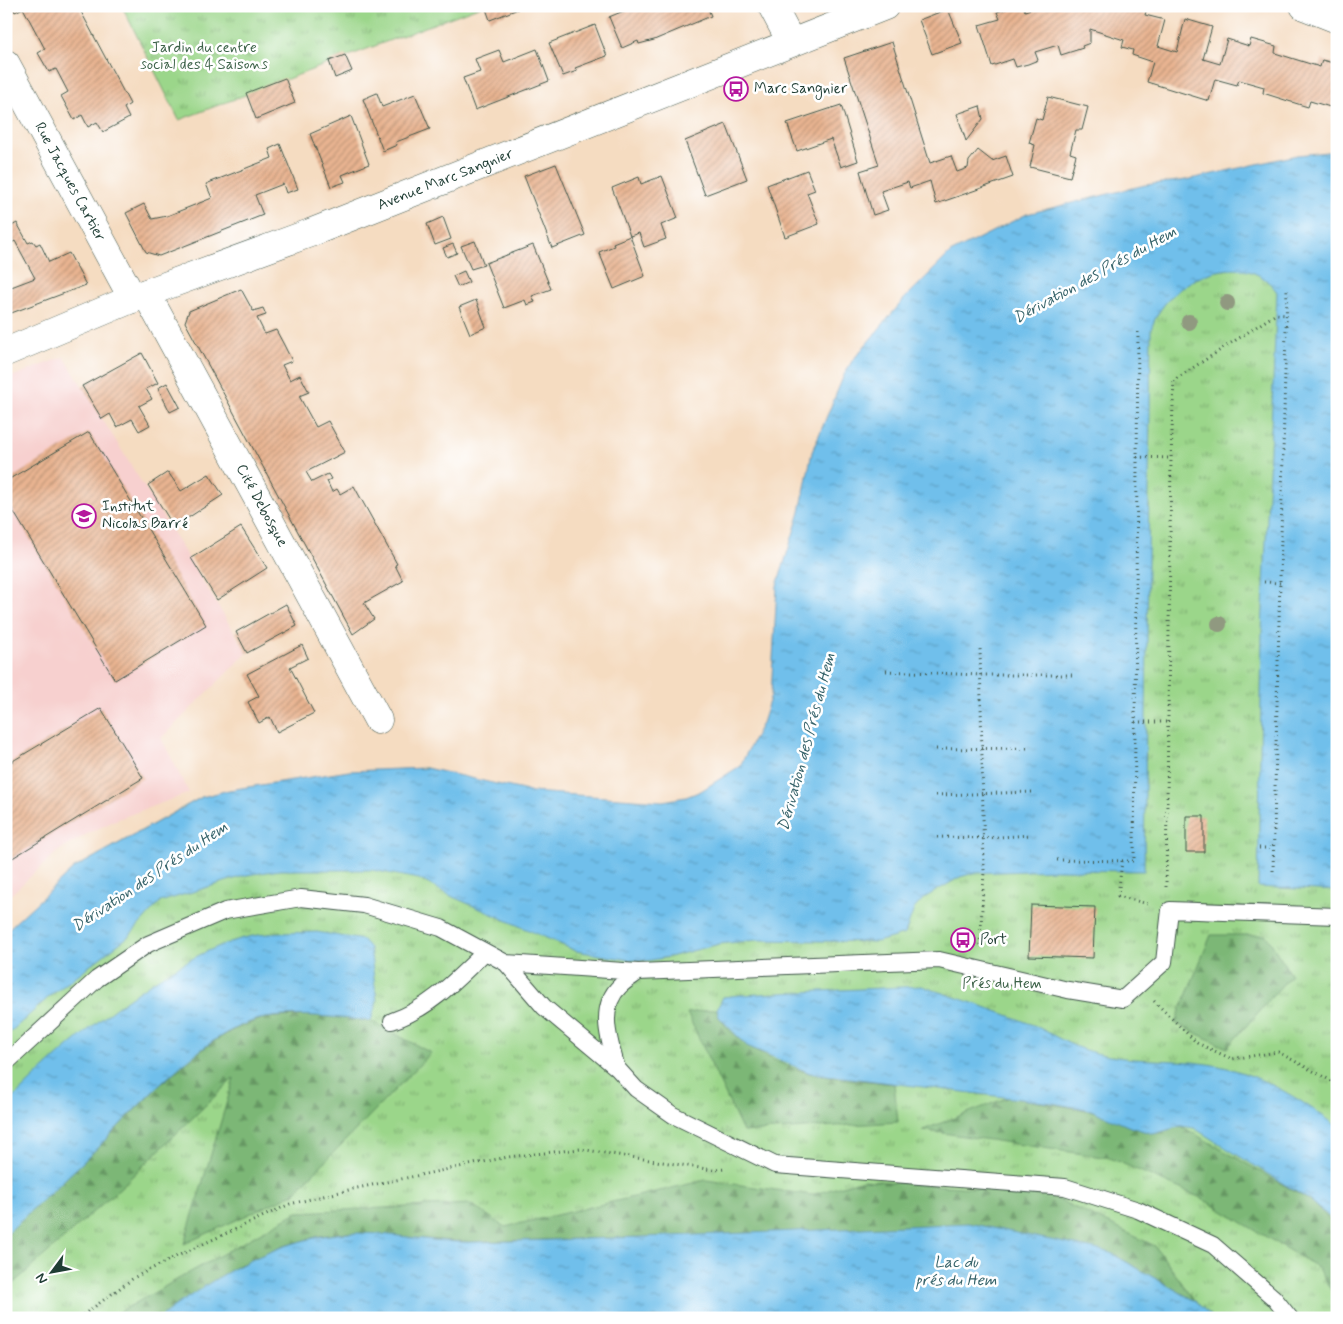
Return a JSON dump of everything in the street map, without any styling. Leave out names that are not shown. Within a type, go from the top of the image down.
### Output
[{"type":"street","points":[[772,6],[791,42]]},
{"type":"street","name":"Avenue Marc Sangnier","points":[[6,352],[139,296],[310,233],[885,6]]},
{"type":"street","points":[[1304,6],[1337,19]]},
{"type":"street","name":"Rue Jacques Cartier","points":[[6,64],[139,296]]},
{"type":"street","name":"Cité Debosque","points":[[139,296],[378,720]]},
{"type":"lane","points":[[6,1063],[96,979],[148,944],[225,911],[301,898],[364,905],[441,928],[506,963],[544,1007],[617,1068],[636,1089],[673,1115],[775,1165],[1065,1187],[1138,1210],[1213,1244],[1274,1298],[1290,1318]]},
{"type":"lane","points":[[506,963],[638,972],[939,960],[1068,990],[1123,999],[1164,962],[1170,910],[1337,916]]},
{"type":"lane","points":[[392,1021],[411,1015],[444,990],[485,952]]},
{"type":"lane","points":[[617,1068],[610,1042],[606,1013],[618,987],[638,972]]},
{"type":"path","points":[[1273,871],[1287,288]]},
{"type":"path","points":[[1122,861],[1118,896],[1170,910],[1165,881],[1171,458],[1174,380],[1276,314],[1287,314]]},
{"type":"path","points":[[1057,860],[1134,861],[1138,331]]},
{"type":"path","points":[[1137,457],[1171,458]]},
{"type":"path","points":[[1264,582],[1280,583]]},
{"type":"path","points":[[978,969],[984,872],[980,648]]},
{"type":"path","points":[[886,671],[980,675],[1072,675]]},
{"type":"path","points":[[1134,722],[1167,722]]},
{"type":"path","points":[[936,749],[1031,748]]},
{"type":"path","points":[[936,794],[1033,792]]},
{"type":"path","points":[[937,837],[984,838],[1031,835]]},
{"type":"path","points":[[1259,848],[1274,848]]},
{"type":"path","points":[[1137,986],[1197,1043],[1232,1059],[1278,1052],[1337,1084]]},
{"type":"path","points":[[79,1318],[135,1277],[175,1257],[290,1204],[356,1188],[508,1157],[580,1149],[713,1170],[731,1168]]},
{"type":"shaded area","name":"Institut Nicolas Barré","points":[[64,357],[247,653],[161,738],[189,793],[118,819],[85,835],[58,851],[6,899],[6,379]]},
{"type":"green space","name":"Jardin du centre social des 4 Saisons","points":[[122,6],[481,6],[179,120]]},
{"type":"green space","name":"Prés du Hem","points":[[1337,157],[1337,1318],[6,1318],[6,937],[73,869],[202,797],[426,768],[556,803],[675,810],[730,788],[778,705],[789,584]]},
{"type":"green space","points":[[1211,935],[1266,935],[1291,975],[1227,1048],[1175,1023]]},
{"type":"green space","points":[[717,1009],[730,1031],[742,1041],[769,1058],[797,1070],[841,1079],[894,1084],[898,1122],[743,1132],[687,1013]]},
{"type":"green space","points":[[311,1015],[371,1021],[431,1053],[293,1194],[184,1244],[234,1078],[122,1186],[6,1290],[6,1235],[161,1084],[211,1043],[233,1030],[264,1018]]},
{"type":"green space","points":[[1009,1097],[1181,1126],[1311,1201],[1337,1227],[1337,1300],[1317,1267],[1199,1197],[1110,1158],[923,1130]]},
{"type":"green space","points":[[706,1180],[811,1195],[863,1180],[1044,1193],[1155,1246],[1195,1301],[1109,1252],[662,1237],[467,1242],[347,1233],[319,1236],[284,1246],[240,1265],[205,1286],[160,1318],[109,1318],[297,1212],[471,1204],[505,1227]]},
{"type":"water","name":"Dérivation des Prés du Hem","points":[[1337,151],[1337,891],[1258,887],[1262,632],[1277,292],[1263,278],[1245,270],[1226,270],[1207,274],[1188,284],[1172,296],[1159,312],[1151,330],[1144,871],[1056,870],[974,873],[960,877],[924,898],[914,909],[905,934],[877,942],[757,940],[719,944],[647,961],[629,960],[576,951],[453,897],[419,879],[372,870],[280,870],[247,875],[160,902],[129,936],[50,996],[6,1036],[6,931],[73,869],[202,797],[229,790],[349,771],[426,768],[532,792],[663,801],[686,797],[701,791],[740,766],[762,723],[771,695],[777,586],[800,512],[812,452],[844,375],[852,361],[905,298],[950,253],[1027,214],[1145,185],[1186,180],[1297,155]]},
{"type":"water","points":[[317,932],[363,940],[370,948],[377,1001],[371,1021],[318,1016],[278,1016],[241,1026],[216,1039],[166,1079],[80,1165],[6,1235],[6,1106],[29,1083],[86,1031],[118,1006],[151,983],[185,963],[217,947],[256,935]]},
{"type":"water","points":[[922,986],[992,1009],[1033,1025],[1084,1050],[1121,1058],[1208,1064],[1260,1079],[1292,1096],[1337,1126],[1337,1224],[1311,1201],[1194,1128],[1181,1126],[1154,1134],[1130,1127],[1091,1110],[1052,1103],[810,1073],[747,1046],[719,1017],[717,1009],[723,997],[739,995]]},
{"type":"water","name":"Lac du prés du Hem","points":[[968,1223],[1109,1252],[1195,1301],[1213,1318],[160,1318],[202,1288],[233,1269],[266,1253],[300,1241],[338,1234],[377,1234],[456,1242],[476,1242]]},
{"type":"building","points":[[12,6],[78,6],[130,104],[124,108],[129,118],[103,132],[97,122],[88,127],[82,115],[74,120],[61,96],[68,92],[56,69],[49,72],[38,53],[45,49],[23,8],[15,12]]},
{"type":"building","points":[[485,6],[517,6],[518,9],[490,20]]},
{"type":"building","points":[[625,6],[707,6],[711,16],[654,40],[639,44],[638,41],[622,48],[609,17],[626,10]]},
{"type":"building","points":[[1015,6],[1023,6],[1025,11],[1039,6],[1140,6],[1147,8],[1145,15],[1165,20],[1158,46],[1177,52],[1185,19],[1212,27],[1203,59],[1220,64],[1227,39],[1249,46],[1251,39],[1276,46],[1275,53],[1320,67],[1322,60],[1337,64],[1337,109],[1310,101],[1308,107],[1263,93],[1264,87],[1239,80],[1237,85],[1215,79],[1209,101],[1147,82],[1153,62],[1132,55],[1133,50],[1122,47],[1124,40],[1090,29],[1090,43],[1082,46],[1083,48],[1061,55],[1058,45],[1035,52],[1038,60],[1028,64],[1016,67],[1013,59],[992,66],[979,25],[1000,19],[997,12]]},
{"type":"building","points":[[948,9],[962,43],[932,54],[919,20]]},
{"type":"building","points":[[595,25],[607,56],[575,68],[577,71],[563,76],[549,43]]},
{"type":"building","points":[[892,42],[930,163],[951,156],[957,172],[968,168],[969,161],[978,150],[992,161],[1006,156],[1013,177],[936,204],[930,181],[910,188],[908,182],[881,191],[888,210],[873,215],[860,171],[879,165],[844,58]]},
{"type":"building","points":[[537,49],[549,81],[475,110],[463,78],[480,72],[475,59],[499,50],[504,62]]},
{"type":"building","points":[[345,55],[352,71],[335,78],[329,61]]},
{"type":"building","points":[[285,78],[295,103],[256,119],[246,93]]},
{"type":"building","points":[[377,93],[382,107],[415,94],[430,129],[396,142],[397,145],[383,151],[363,99]]},
{"type":"building","points":[[1048,97],[1088,107],[1082,130],[1076,130],[1070,153],[1076,155],[1070,177],[1030,167],[1035,145],[1029,143],[1036,118],[1042,120]]},
{"type":"building","points":[[841,105],[858,161],[841,167],[831,139],[797,151],[787,123]]},
{"type":"building","points":[[980,106],[983,119],[966,141],[957,114]]},
{"type":"building","points":[[351,116],[369,164],[342,175],[345,182],[331,187],[310,134]]},
{"type":"building","points":[[726,124],[747,179],[705,195],[685,141]]},
{"type":"building","points":[[280,144],[298,189],[286,193],[283,184],[255,195],[263,215],[159,256],[146,252],[126,213],[144,204],[152,219],[167,216],[212,198],[206,184],[272,158],[269,149]]},
{"type":"building","points":[[556,164],[585,235],[552,248],[524,176]]},
{"type":"building","points":[[807,170],[815,190],[807,193],[819,224],[785,237],[767,185]]},
{"type":"building","points":[[662,176],[678,218],[661,225],[666,239],[644,247],[639,233],[630,236],[612,188],[639,177],[641,184]]},
{"type":"building","points":[[443,217],[451,239],[435,245],[427,224]]},
{"type":"building","points":[[17,223],[28,243],[33,241],[36,245],[40,243],[49,262],[69,253],[86,285],[6,315],[6,289],[35,278],[15,241],[6,246],[6,224],[8,228]]},
{"type":"building","points":[[630,236],[645,276],[614,289],[599,252],[614,246],[613,243]]},
{"type":"building","points":[[475,241],[484,265],[471,269],[461,246]]},
{"type":"building","points":[[453,244],[457,253],[447,257],[443,248]]},
{"type":"building","points":[[533,245],[551,289],[532,296],[535,302],[527,305],[525,300],[504,308],[486,263]]},
{"type":"building","points":[[464,271],[469,282],[458,287],[453,276]]},
{"type":"building","points":[[241,289],[253,311],[263,308],[266,315],[257,318],[265,334],[276,330],[292,361],[282,365],[290,380],[300,375],[309,392],[299,396],[316,427],[328,421],[345,452],[306,472],[312,482],[328,474],[331,479],[327,481],[332,492],[337,489],[340,494],[354,486],[397,564],[395,565],[403,581],[364,603],[374,619],[353,634],[185,322],[189,311]]},
{"type":"building","points":[[476,300],[486,327],[470,334],[459,307]]},
{"type":"building","points":[[142,353],[158,383],[146,389],[152,399],[139,406],[150,425],[139,431],[132,419],[117,427],[110,414],[102,419],[82,386]]},
{"type":"building","points":[[167,383],[180,407],[170,412],[158,388]]},
{"type":"building","points":[[89,432],[206,625],[115,680],[6,499],[6,481]]},
{"type":"building","points":[[168,472],[181,491],[209,474],[223,495],[174,527],[148,485]]},
{"type":"building","points":[[241,527],[267,568],[217,600],[191,558]]},
{"type":"building","points":[[286,604],[297,626],[247,653],[236,632]]},
{"type":"building","points":[[302,645],[308,658],[290,667],[314,713],[277,732],[270,717],[259,723],[248,702],[259,696],[247,674]]},
{"type":"building","points":[[101,708],[143,778],[6,862],[6,765]]},
{"type":"building","points":[[1186,816],[1204,816],[1204,852],[1186,852]]},
{"type":"building","points":[[1031,905],[1095,907],[1093,958],[1029,956]]},
{"type":"place","name":"Marc Sangnier","points":[[736,89]]},
{"type":"place","name":"Institut Nicolas Barré","points":[[84,516]]},
{"type":"place","name":"Port","points":[[963,940]]}]
